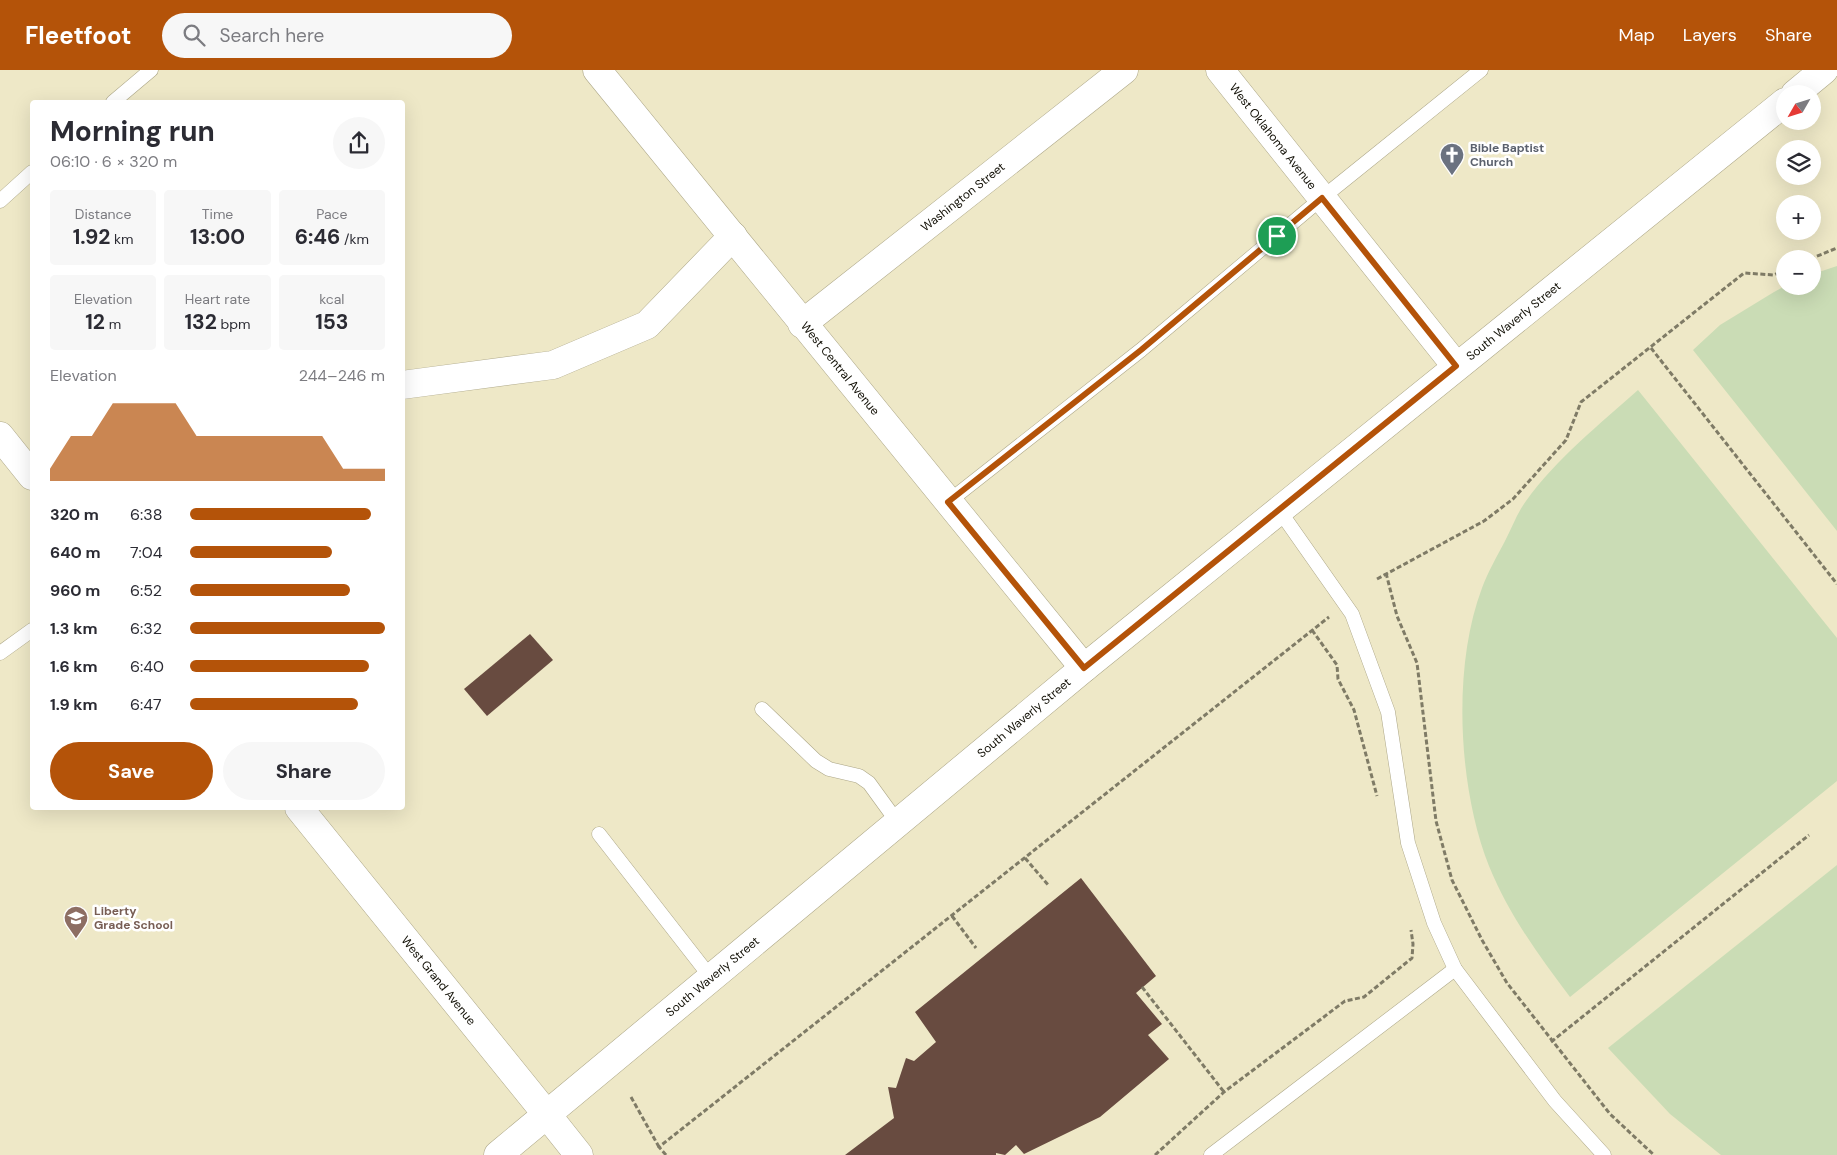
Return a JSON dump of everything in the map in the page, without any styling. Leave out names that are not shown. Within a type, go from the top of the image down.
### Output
[{"type":"main road","name":"West Central Avenue","points":[[596,70],[1084,668]]},
{"type":"main road","name":"Washington Street","points":[[802,324],[1124,70]]},
{"type":"main road","name":"West Oklahoma Avenue","points":[[1220,70],[1456,366]]},
{"type":"main road","points":[[1806,85],[1824,70]]},
{"type":"main road","name":"South Waverly Street","points":[[498,1155],[548,1116],[1084,668],[1776,109]]},
{"type":"main road","points":[[405,385],[553,365],[647,325],[733,236]]},
{"type":"main road","points":[[0,436],[30,474]]},
{"type":"main road","name":"West Grand Avenue","points":[[301,810],[579,1155]]},
{"type":"lane","points":[[115,100],[151,70]]},
{"type":"lane","points":[[948,502],[1141,350],[1322,198],[1481,70]]},
{"type":"lane","points":[[0,201],[30,174]]},
{"type":"lane","points":[[1279,510],[1352,614],[1388,712],[1408,843],[1434,923],[1455,969],[1555,1101],[1604,1155]]},
{"type":"lane","points":[[0,653],[30,631]]},
{"type":"lane","points":[[762,709],[816,761],[829,769],[859,776],[869,783],[898,823]]},
{"type":"lane","points":[[599,834],[712,979]]},
{"type":"lane","points":[[1211,1155],[1455,969]]},
{"type":"path","points":[[1821,255],[1837,248]]},
{"type":"path","points":[[1377,579],[1484,521],[1513,500],[1566,440],[1581,402],[1744,273],[1776,274]]},
{"type":"path","points":[[1651,348],[1837,584]]},
{"type":"path","points":[[1386,574],[1397,616],[1417,663],[1436,821],[1452,880],[1482,940],[1507,984],[1551,1042],[1610,1114],[1654,1155]]},
{"type":"path","points":[[660,1147],[1330,616]]},
{"type":"path","points":[[1312,630],[1337,665],[1338,679],[1354,710],[1377,797]]},
{"type":"path","points":[[1551,1042],[1809,835]]},
{"type":"path","points":[[1025,858],[1049,886]]},
{"type":"path","points":[[952,916],[976,948]]},
{"type":"path","points":[[1154,1155],[1224,1092],[1345,1002],[1364,997],[1412,958],[1413,944],[1409,922]]},
{"type":"path","points":[[1142,988],[1224,1092]]},
{"type":"path","points":[[631,1097],[666,1155]]},
{"type":"green space","points":[[1837,266],[1837,531],[1693,350],[1720,325],[1776,291],[1776,295],[1821,295],[1821,271]]},
{"type":"green space","points":[[1638,390],[1837,638],[1837,781],[1570,997],[1515,918],[1489,866],[1479,835],[1465,765],[1463,690],[1466,654],[1472,619],[1482,588],[1523,506],[1551,470]]},
{"type":"green space","points":[[1837,865],[1837,1155],[1721,1155],[1670,1114],[1608,1048]]},
{"type":"building","points":[[530,634],[553,660],[487,716],[464,689]]},
{"type":"building","points":[[1081,878],[1156,976],[1136,993],[1162,1024],[1148,1035],[1169,1059],[1100,1117],[1024,1154],[1016,1145],[1005,1155],[996,1153],[996,1155],[845,1155],[894,1118],[888,1087],[896,1088],[906,1058],[914,1061],[936,1042],[915,1012]]},
{"type":"place","name":"Bible Baptist Church","points":[[1452,176]]},
{"type":"place","name":"Liberty Grade School","points":[[76,939]]},
{"type":"route","points":[[1322,198],[1456,366],[1084,668],[948,502],[1141,350],[1277,236],[1322,198]]}]
